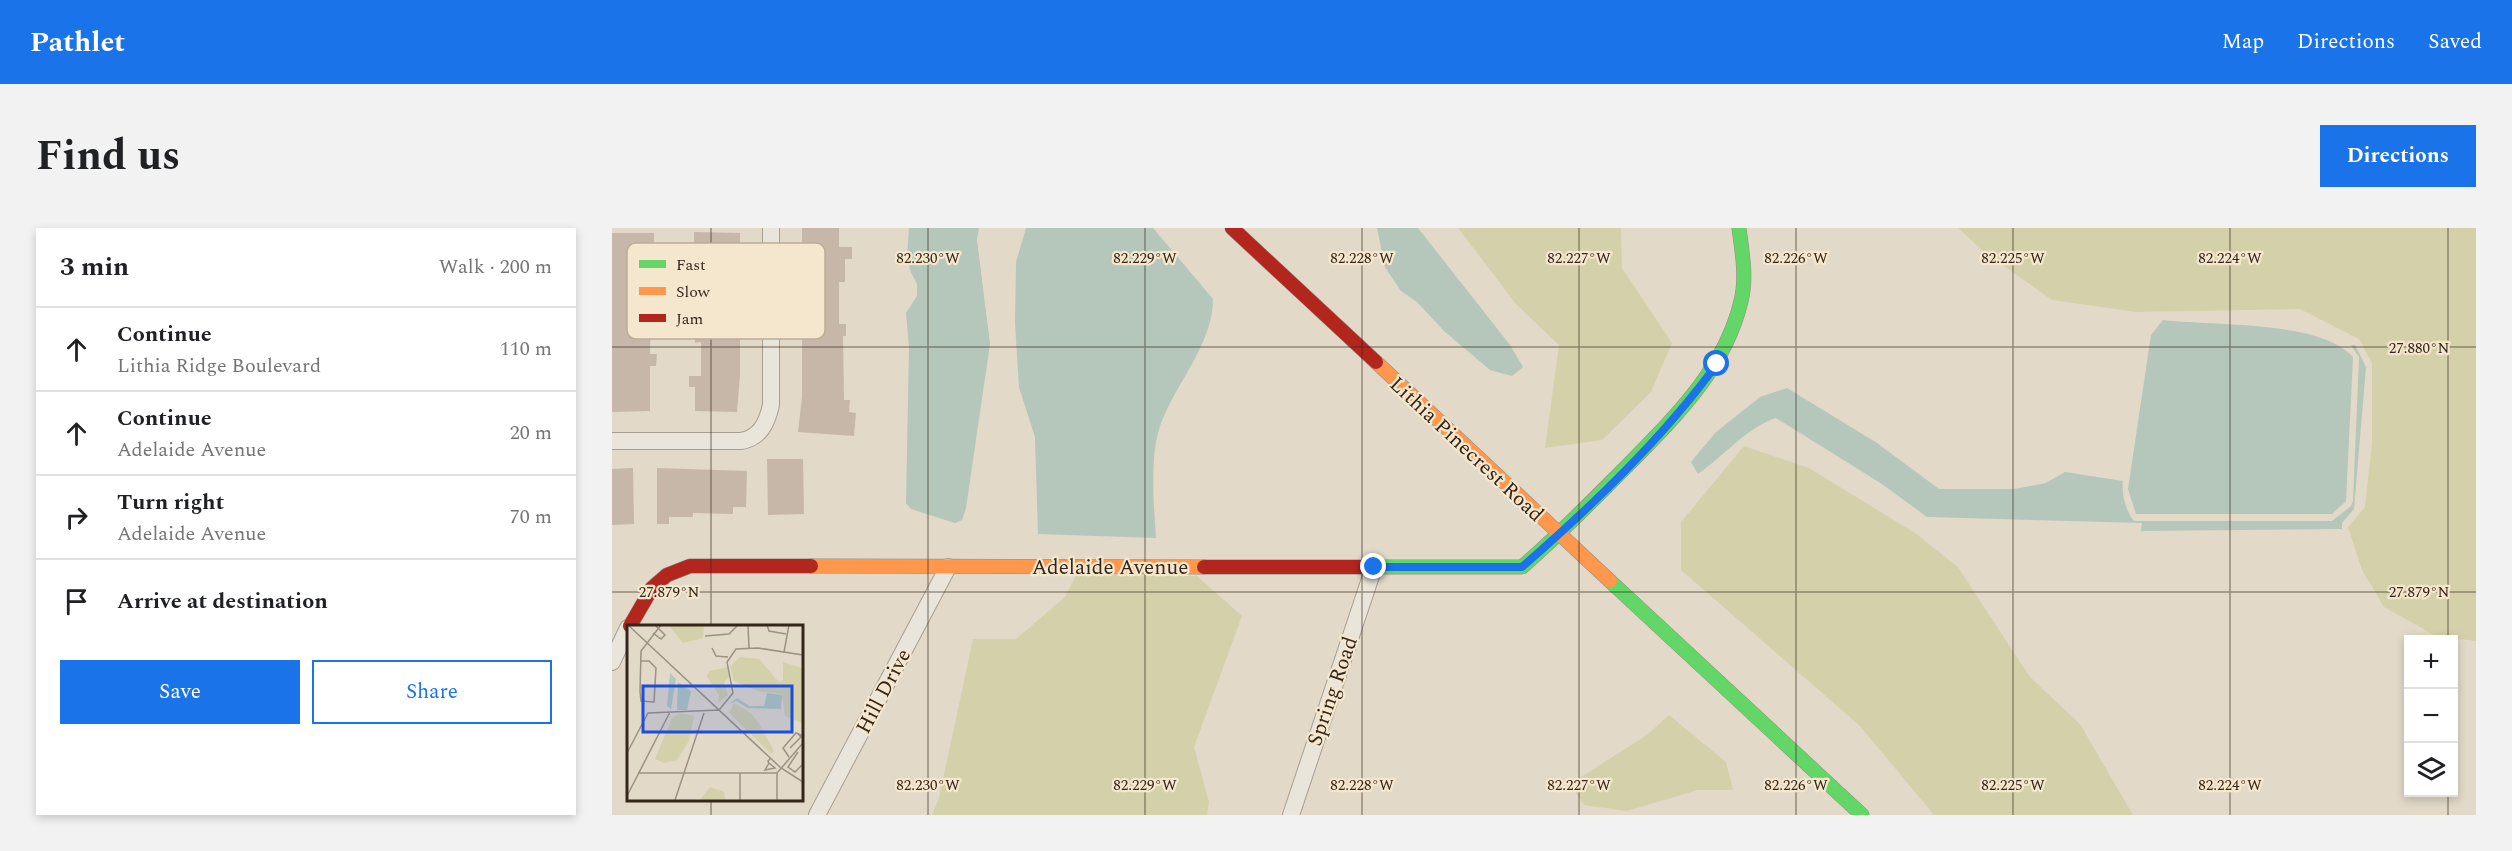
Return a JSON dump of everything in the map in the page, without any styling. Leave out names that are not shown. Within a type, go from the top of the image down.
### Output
[{"type":"street","name":"Lithia Pinecrest Road","points":[[1232,228],[1862,815]]},
{"type":"street","name":"Adelaide Avenue","points":[[630,625],[644,596],[654,584],[665,576],[690,566],[1522,567],[1559,535],[1684,409],[1717,364],[1734,328],[1743,291],[1743,243],[1739,228]]},
{"type":"street","points":[[612,441],[749,440],[761,431],[771,405],[771,339]]},
{"type":"street","name":"Hill Drive","points":[[818,815],[948,567]]},
{"type":"street","name":"Spring Road","points":[[1291,815],[1374,567]]},
{"type":"street","points":[[612,662],[627,631]]},
{"type":"shaded area","points":[[909,228],[979,228],[977,240],[990,344],[966,508],[962,520],[955,523],[911,509],[906,503],[909,347],[906,313],[917,296],[917,284],[910,270],[907,256]]},
{"type":"shaded area","points":[[1026,228],[1153,228],[1213,299],[1212,315],[1202,345],[1159,429],[1153,476],[1156,538],[1038,534],[1035,437],[1019,387],[1015,323],[1016,262]]},
{"type":"shaded area","points":[[1377,228],[1418,228],[1510,345],[1523,367],[1512,376],[1490,370],[1444,331],[1417,302],[1401,291],[1385,267]]},
{"type":"shaded area","points":[[1458,228],[1621,228],[1622,268],[1672,343],[1651,392],[1602,440],[1545,448],[1559,345],[1516,304]]},
{"type":"shaded area","points":[[1958,228],[2476,228],[2476,641],[2458,639],[2458,635],[2434,635],[2384,607],[2362,570],[2348,527],[2365,507],[2372,443],[2372,363],[2359,339],[2300,309],[2136,312],[2052,300],[1984,252]]},
{"type":"shaded area","points":[[2163,320],[2264,327],[2317,336],[2338,345],[2353,357],[2346,501],[2332,514],[2136,514],[2128,489],[2151,335]]},
{"type":"shaded area","points":[[2351,345],[2355,345],[2366,367],[2354,509],[2342,523],[2342,529],[2141,531],[2142,523],[1927,517],[1882,484],[1776,418],[1745,435],[1698,474],[1691,462],[1715,433],[1760,397],[1787,388],[1877,443],[1939,489],[2014,489],[2046,483],[2065,472],[2123,481],[2125,502],[2134,521],[2332,521],[2351,506],[2353,501],[2359,357]]},
{"type":"shaded area","points":[[1744,446],[1809,468],[1915,533],[1958,567],[2030,677],[2080,724],[2133,815],[1934,815],[1860,726],[1681,570],[1681,522]]},
{"type":"shaded area","points":[[1076,575],[1197,576],[1242,616],[1194,747],[1209,802],[1207,815],[932,815],[939,798],[973,639],[1016,639],[1065,597]]},
{"type":"shaded area","points":[[1669,715],[1726,762],[1733,790],[1698,790],[1627,811],[1584,805],[1570,784],[1647,735]]},
{"type":"building","points":[[802,228],[839,228],[839,247],[852,247],[852,259],[845,259],[845,282],[839,282],[839,324],[846,324],[846,336],[843,336],[844,400],[850,400],[849,412],[856,413],[854,436],[798,432],[802,397],[802,339],[825,339],[825,243],[802,243]]},
{"type":"building","points":[[694,232],[740,233],[740,243],[694,243]]},
{"type":"building","points":[[612,233],[654,233],[654,243],[627,243],[627,339],[650,339],[650,354],[657,354],[656,366],[650,366],[650,411],[612,412]]},
{"type":"building","points":[[695,339],[740,339],[737,412],[695,411],[695,387],[689,387],[689,376],[701,376],[701,342],[695,343]]},
{"type":"building","points":[[767,459],[803,459],[804,514],[768,515]]},
{"type":"building","points":[[633,468],[634,524],[612,525],[612,469]]},
{"type":"building","points":[[657,468],[747,471],[746,507],[733,507],[733,514],[693,513],[693,517],[669,517],[669,524],[657,524]]},
{"type":"traffic: fast","points":[[1375,567],[1522,567],[1548,543],[1679,412],[1710,371],[1733,326],[1743,292],[1743,255],[1739,228]]},
{"type":"traffic: fast","points":[[1610,581],[1862,815]]},
{"type":"traffic: slow","points":[[1376,362],[1610,581]]},
{"type":"traffic: slow","points":[[811,566],[1204,567]]},
{"type":"traffic: jam","points":[[1232,228],[1376,362]]},
{"type":"traffic: jam","points":[[631,625],[652,588],[667,575],[690,566],[811,566]]},
{"type":"traffic: jam","points":[[1204,567],[1375,567]]},
{"type":"route","points":[[1374,567],[1522,567],[1559,535],[1684,409],[1717,364]]}]
